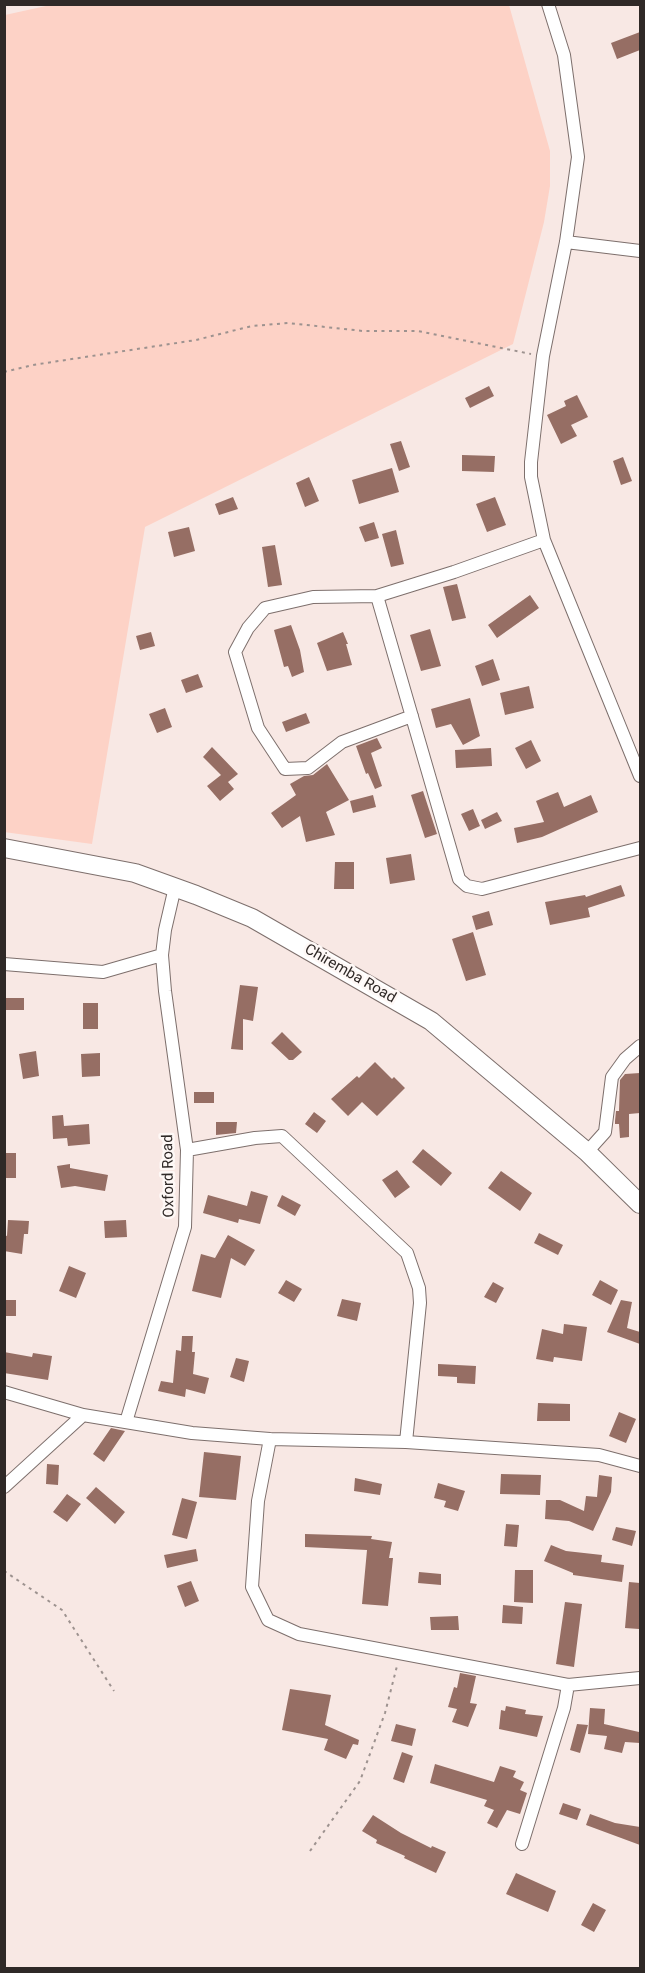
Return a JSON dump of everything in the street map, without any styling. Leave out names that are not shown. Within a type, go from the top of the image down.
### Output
[{"type":"main road","name":"Chiremba Road","points":[[4,848],[135,873],[252,918],[431,1021],[587,1152],[640,1204]]},
{"type":"street","points":[[548,4],[564,55],[578,157],[566,242],[543,356],[531,462],[534,491],[544,540],[640,776]]},
{"type":"street","points":[[566,242],[640,251]]},
{"type":"street","points":[[412,716],[342,742],[308,768],[285,769],[258,728],[235,652],[248,628],[265,608],[313,597],[377,596],[544,540]]},
{"type":"street","points":[[377,596],[459,879],[474,889],[490,887],[640,848]]},
{"type":"street","name":"Oxford Road","points":[[126,1422],[185,1227],[187,1150],[162,955],[175,887]]},
{"type":"street","points":[[4,963],[103,972],[162,955]]},
{"type":"street","points":[[587,1152],[605,1132],[610,1087],[617,1068],[640,1046]]},
{"type":"street","points":[[187,1150],[255,1138],[282,1136],[407,1253],[418,1288],[420,1304],[406,1442]]},
{"type":"street","points":[[4,1392],[83,1414],[192,1433],[270,1439],[406,1442],[599,1455],[640,1467]]},
{"type":"street","points":[[4,1487],[83,1414]]},
{"type":"street","points":[[270,1439],[258,1501],[252,1587],[268,1620],[299,1634],[568,1685],[640,1678]]},
{"type":"street","points":[[522,1844],[564,1708],[568,1685]]},
{"type":"path","points":[[4,372],[33,365],[196,340],[252,326],[288,323],[363,331],[418,331],[543,356]]},
{"type":"path","points":[[4,1571],[62,1610],[114,1691]]},
{"type":"path","points":[[310,1851],[360,1781],[385,1713],[399,1652]]},
{"type":"shaded area","points":[[55,4],[509,5],[550,151],[550,186],[544,222],[513,344],[145,527],[92,844],[4,832],[5,15]]},
{"type":"building","points":[[640,32],[640,50],[617,59],[611,43]]},
{"type":"building","points":[[489,386],[494,396],[470,408],[465,398]]},
{"type":"building","points":[[577,395],[588,417],[571,425],[577,436],[561,444],[547,415],[566,406],[564,401]]},
{"type":"building","points":[[401,441],[410,467],[399,471],[390,444]]},
{"type":"building","points":[[462,455],[495,456],[494,472],[462,471]]},
{"type":"building","points":[[623,457],[632,481],[621,485],[613,461]]},
{"type":"building","points":[[392,468],[399,492],[359,504],[352,480]]},
{"type":"building","points":[[309,477],[319,501],[305,507],[296,483]]},
{"type":"building","points":[[233,497],[238,509],[219,515],[215,504]]},
{"type":"building","points":[[495,497],[506,525],[487,532],[476,504]]},
{"type":"building","points":[[374,522],[379,538],[365,542],[359,527]]},
{"type":"building","points":[[189,527],[195,551],[174,557],[168,532]]},
{"type":"building","points":[[396,530],[404,564],[391,567],[382,534]]},
{"type":"building","points":[[275,545],[282,585],[268,587],[262,547]]},
{"type":"building","points":[[457,584],[466,618],[452,621],[443,587]]},
{"type":"building","points":[[530,595],[539,608],[497,638],[488,625]]},
{"type":"building","points":[[291,625],[300,650],[304,672],[292,677],[288,666],[284,667],[274,630]]},
{"type":"building","points":[[430,629],[441,666],[421,671],[410,635]]},
{"type":"building","points":[[151,632],[155,646],[140,650],[136,636]]},
{"type":"building","points":[[343,632],[352,665],[327,671],[317,643]]},
{"type":"building","points":[[493,659],[500,680],[482,686],[475,666]]},
{"type":"building","points":[[198,674],[203,687],[186,693],[181,680]]},
{"type":"building","points":[[529,686],[534,708],[505,715],[500,693]]},
{"type":"building","points":[[470,698],[480,736],[463,745],[451,724],[436,728],[431,709]]},
{"type":"building","points":[[165,708],[172,727],[157,733],[149,714]]},
{"type":"building","points":[[306,713],[310,723],[286,732],[282,722]]},
{"type":"building","points":[[377,738],[382,748],[371,753],[382,786],[375,789],[368,773],[366,774],[356,746]]},
{"type":"building","points":[[531,740],[541,761],[526,769],[515,748]]},
{"type":"building","points":[[212,747],[238,774],[228,782],[234,789],[220,801],[207,786],[221,775],[203,757]]},
{"type":"building","points":[[491,748],[492,766],[456,768],[455,750]]},
{"type":"building","points":[[327,764],[349,800],[326,812],[335,835],[306,842],[300,816],[282,828],[271,813],[296,795],[290,784],[304,776],[313,775]]},
{"type":"building","points":[[423,791],[437,834],[425,838],[411,795]]},
{"type":"building","points":[[558,792],[564,807],[591,795],[598,812],[542,837],[517,843],[514,828],[544,822],[536,801]]},
{"type":"building","points":[[373,795],[376,807],[353,813],[350,801]]},
{"type":"building","points":[[473,809],[480,826],[469,831],[461,814]]},
{"type":"building","points":[[497,812],[502,821],[485,829],[481,820]]},
{"type":"building","points":[[411,854],[415,880],[390,884],[386,858]]},
{"type":"building","points":[[335,862],[354,862],[354,889],[334,889]]},
{"type":"building","points":[[621,885],[625,896],[588,908],[590,917],[550,925],[545,902],[585,895],[586,897]]},
{"type":"building","points":[[489,911],[493,925],[476,930],[472,916]]},
{"type":"building","points":[[473,932],[486,975],[466,981],[452,939]]},
{"type":"building","points":[[240,985],[258,987],[253,1021],[243,1019],[243,1050],[231,1049]]},
{"type":"building","points":[[4,998],[24,998],[24,1010],[4,1010]]},
{"type":"building","points":[[83,1003],[98,1003],[98,1029],[83,1029]]},
{"type":"building","points":[[282,1032],[302,1052],[293,1060],[289,1060],[271,1043]]},
{"type":"building","points":[[36,1051],[39,1076],[23,1079],[19,1054]]},
{"type":"building","points":[[100,1053],[100,1076],[82,1077],[81,1054]]},
{"type":"building","points":[[375,1062],[405,1088],[377,1116],[362,1102],[348,1116],[331,1099],[357,1076],[359,1078]]},
{"type":"building","points":[[640,1073],[640,1113],[629,1114],[629,1137],[620,1138],[619,1124],[615,1124],[615,1121],[616,1111],[619,1111],[620,1080],[625,1074]]},
{"type":"building","points":[[194,1092],[214,1092],[214,1103],[194,1103]]},
{"type":"building","points":[[314,1112],[326,1121],[317,1133],[305,1124]]},
{"type":"building","points":[[63,1115],[64,1126],[89,1124],[90,1144],[68,1146],[67,1138],[53,1139],[52,1116]]},
{"type":"building","points":[[216,1122],[237,1122],[236,1133],[216,1135]]},
{"type":"building","points":[[423,1149],[452,1173],[441,1186],[412,1162]]},
{"type":"building","points":[[4,1153],[16,1153],[16,1178],[4,1178]]},
{"type":"building","points":[[70,1164],[70,1168],[108,1175],[105,1191],[75,1186],[61,1188],[57,1166]]},
{"type":"building","points":[[397,1170],[410,1187],[395,1198],[382,1180]]},
{"type":"building","points":[[501,1171],[532,1193],[520,1211],[488,1188]]},
{"type":"building","points":[[251,1191],[268,1196],[260,1224],[239,1219],[238,1223],[203,1213],[208,1195],[247,1206]]},
{"type":"building","points":[[282,1195],[301,1205],[295,1216],[277,1206]]},
{"type":"building","points":[[8,1220],[29,1221],[28,1234],[24,1234],[22,1254],[4,1251],[4,1235],[7,1236]]},
{"type":"building","points":[[126,1220],[127,1237],[105,1238],[104,1221]]},
{"type":"building","points":[[539,1233],[563,1245],[558,1255],[534,1243]]},
{"type":"building","points":[[228,1235],[255,1250],[245,1266],[231,1258],[221,1298],[192,1291],[201,1254],[215,1258]]},
{"type":"building","points":[[69,1266],[86,1273],[76,1298],[59,1291]]},
{"type":"building","points":[[286,1280],[302,1289],[294,1302],[278,1293]]},
{"type":"building","points":[[600,1280],[618,1290],[611,1305],[592,1295]]},
{"type":"building","points":[[493,1282],[504,1288],[496,1303],[484,1297]]},
{"type":"building","points":[[342,1299],[361,1303],[357,1321],[337,1316]]},
{"type":"building","points":[[4,1300],[16,1300],[16,1316],[4,1316]]},
{"type":"building","points":[[621,1300],[632,1302],[627,1328],[640,1332],[640,1344],[607,1332]]},
{"type":"building","points":[[564,1324],[587,1327],[582,1361],[554,1357],[553,1362],[536,1359],[542,1329],[563,1334]]},
{"type":"building","points":[[182,1336],[193,1336],[192,1352],[195,1352],[193,1374],[209,1378],[205,1394],[186,1389],[185,1397],[158,1391],[161,1381],[173,1383],[176,1350],[181,1351]]},
{"type":"building","points":[[4,1352],[32,1357],[33,1353],[52,1356],[48,1380],[4,1373]]},
{"type":"building","points":[[236,1358],[249,1361],[244,1382],[230,1377]]},
{"type":"building","points":[[438,1364],[476,1366],[475,1384],[457,1383],[457,1377],[438,1376]]},
{"type":"building","points":[[538,1403],[570,1404],[570,1421],[537,1421]]},
{"type":"building","points":[[619,1412],[636,1419],[626,1443],[609,1436]]},
{"type":"building","points":[[111,1428],[125,1431],[104,1462],[93,1454]]},
{"type":"building","points":[[204,1452],[241,1456],[236,1500],[199,1497]]},
{"type":"building","points":[[47,1464],[59,1465],[58,1485],[46,1484]]},
{"type":"building","points":[[501,1474],[541,1475],[540,1495],[500,1494]]},
{"type":"building","points":[[599,1475],[612,1477],[611,1492],[593,1531],[569,1521],[545,1519],[546,1500],[560,1500],[584,1511],[586,1496],[597,1497]]},
{"type":"building","points":[[355,1478],[382,1484],[380,1495],[354,1491]]},
{"type":"building","points":[[438,1483],[465,1491],[458,1511],[444,1507],[446,1501],[434,1498]]},
{"type":"building","points":[[96,1487],[125,1512],[115,1524],[86,1498]]},
{"type":"building","points":[[67,1494],[81,1504],[67,1522],[53,1512]]},
{"type":"building","points":[[182,1498],[197,1502],[187,1539],[172,1535]]},
{"type":"building","points":[[506,1524],[519,1525],[517,1547],[504,1546]]},
{"type":"building","points":[[616,1527],[636,1531],[632,1546],[612,1540]]},
{"type":"building","points":[[305,1534],[372,1536],[371,1539],[392,1542],[389,1558],[393,1558],[388,1606],[362,1604],[367,1550],[305,1547]]},
{"type":"building","points":[[551,1545],[566,1551],[602,1555],[601,1562],[624,1565],[622,1582],[573,1575],[573,1573],[544,1561]]},
{"type":"building","points":[[196,1549],[198,1561],[167,1568],[164,1555]]},
{"type":"building","points":[[515,1570],[533,1570],[533,1603],[514,1602]]},
{"type":"building","points":[[419,1572],[441,1574],[441,1585],[418,1583]]},
{"type":"building","points":[[191,1581],[199,1601],[185,1607],[177,1586]]},
{"type":"building","points":[[629,1582],[640,1583],[639,1629],[625,1628]]},
{"type":"building","points":[[565,1602],[582,1604],[574,1667],[556,1664]]},
{"type":"building","points":[[503,1605],[523,1607],[522,1624],[502,1623]]},
{"type":"building","points":[[458,1616],[459,1630],[431,1630],[430,1617]]},
{"type":"building","points":[[460,1673],[476,1676],[470,1703],[477,1704],[468,1727],[452,1722],[457,1709],[448,1707],[454,1687],[457,1688]]},
{"type":"building","points":[[290,1689],[331,1695],[325,1725],[359,1740],[358,1745],[353,1744],[346,1759],[324,1750],[328,1739],[282,1730]]},
{"type":"building","points":[[506,1706],[526,1710],[525,1714],[543,1716],[537,1737],[499,1729],[501,1710],[505,1711]]},
{"type":"building","points":[[590,1708],[605,1709],[604,1724],[639,1732],[640,1743],[625,1742],[622,1753],[604,1749],[607,1736],[588,1734]]},
{"type":"building","points":[[396,1724],[416,1729],[412,1746],[391,1741]]},
{"type":"building","points":[[577,1724],[588,1725],[580,1753],[570,1750]]},
{"type":"building","points":[[402,1752],[413,1756],[404,1783],[393,1779]]},
{"type":"building","points":[[435,1764],[494,1782],[500,1766],[516,1771],[513,1777],[524,1782],[520,1790],[527,1793],[520,1814],[507,1810],[497,1828],[487,1823],[494,1810],[484,1806],[487,1800],[430,1783]]},
{"type":"building","points":[[563,1803],[581,1809],[577,1820],[559,1814]]},
{"type":"building","points":[[590,1814],[615,1823],[640,1827],[640,1845],[586,1825]]},
{"type":"building","points":[[373,1815],[401,1833],[431,1848],[432,1846],[446,1852],[436,1873],[376,1843],[377,1840],[362,1831]]},
{"type":"building","points":[[516,1873],[556,1891],[548,1912],[506,1894]]},
{"type":"building","points":[[593,1903],[606,1910],[594,1932],[581,1925]]}]
